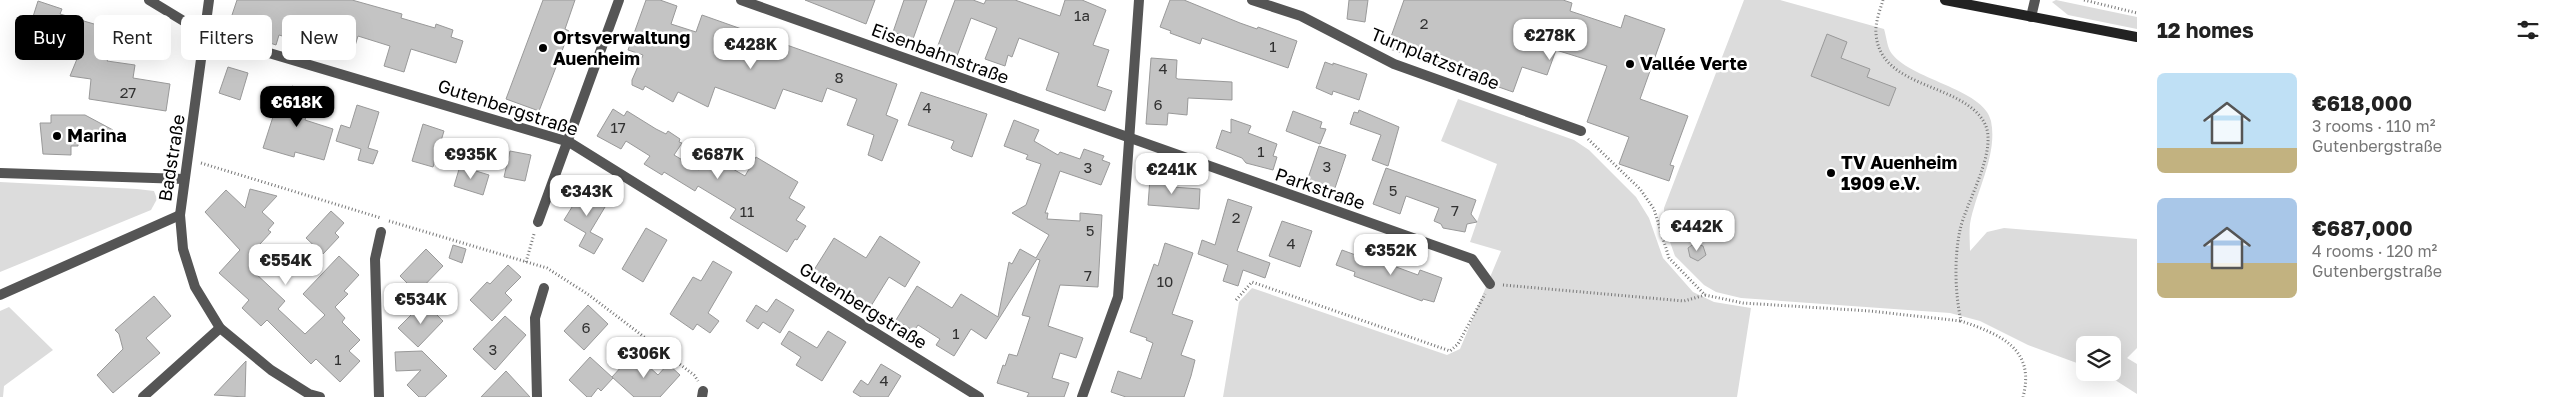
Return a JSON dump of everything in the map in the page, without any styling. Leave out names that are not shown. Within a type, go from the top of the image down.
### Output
[{"type":"street","name":"Gutenbergstraße","points":[[149,0],[181,19]]},
{"type":"street","name":"Badstraße","points":[[207,15],[209,0]]},
{"type":"street","points":[[538,222],[569,142],[619,0]]},
{"type":"street","name":"Eisenbahnstraße","points":[[741,0],[1129,138]]},
{"type":"street","points":[[1082,397],[1118,298],[1139,0]]},
{"type":"street","name":"Turnplatzstraße","points":[[1252,0],[1301,16],[1394,64],[1581,131]]},
{"type":"street","points":[[1945,0],[2137,37]]},
{"type":"street","points":[[2031,16],[2035,0]]},
{"type":"street","name":"Gutenbergstraße","points":[[272,54],[569,142],[979,397]]},
{"type":"street","name":"Badstraße","points":[[0,295],[180,215],[201,60]]},
{"type":"street","name":"Parkstraße","points":[[1129,138],[1472,259],[1490,284]]},
{"type":"street","points":[[0,173],[184,179]]},
{"type":"street","points":[[180,215],[183,249],[195,287],[220,328],[271,370],[309,395],[320,397]]},
{"type":"street","points":[[378,397],[376,259],[381,232]]},
{"type":"street","points":[[537,397],[536,318],[544,288]]},
{"type":"street","points":[[143,397],[220,328]]},
{"type":"path","points":[[1883,0],[1875,31],[1877,44],[1887,62],[1902,73],[1968,105],[1978,113],[1986,126],[1988,139],[1983,165],[1960,229],[1957,254],[1957,305],[1961,321]]},
{"type":"path","points":[[2084,0],[2137,12]]},
{"type":"path","points":[[1581,131],[1640,189],[1654,209],[1669,258],[1705,295]]},
{"type":"path","points":[[187,158],[547,268],[589,295],[694,375],[702,394]]},
{"type":"path","points":[[526,262],[538,222]]},
{"type":"path","points":[[1236,300],[1252,282],[1450,351],[1458,344],[1490,284],[1684,301],[1705,295],[1742,303],[1870,311],[1961,321],[1991,331],[2015,347],[2025,364],[2023,397]]},
{"type":"shaded area","name":"TV Auenheim 1909 e.V.","points":[[1744,0],[1780,0],[1884,29],[1890,51],[1899,61],[1912,70],[1975,100],[1985,110],[1991,121],[1992,147],[1970,224],[1970,251],[1987,232],[2004,228],[2137,239],[2137,348],[2127,358],[2137,364],[2137,394],[2117,381],[2121,381],[2121,336],[2076,336],[2076,363],[2028,345],[1980,321],[1950,313],[1741,298],[1716,292],[1704,285],[1675,256],[1665,228],[1664,208]]},
{"type":"shaded area","points":[[2056,0],[2137,17],[2137,29],[2068,15],[2052,2]]},
{"type":"shaded area","points":[[1458,99],[1574,140],[1589,150],[1636,197],[1649,218],[1663,258],[1693,292],[1714,302],[1751,308],[1737,397],[1223,397],[1239,302],[1252,288],[1447,355],[1460,349],[1501,251],[1470,242],[1497,164],[1441,141]]},
{"type":"shaded area","points":[[0,182],[137,189],[154,191],[157,199],[151,210],[0,272]]},
{"type":"shaded area","points":[[9,307],[53,350],[4,386],[3,397],[0,397],[0,311]]},
{"type":"building","points":[[237,0],[352,0],[402,14],[401,18],[435,28],[436,24],[453,30],[451,37],[463,41],[456,63],[411,49],[404,72],[384,66],[390,46],[358,36],[356,43],[356,15],[282,15],[282,36],[279,35],[276,45],[272,44],[272,15],[232,15]]},
{"type":"building","points":[[543,0],[575,0],[565,29],[569,31],[561,54],[558,53],[552,65],[556,67],[539,111],[506,99]]},
{"type":"building","points":[[646,0],[660,0],[677,6],[671,24],[696,32],[702,15],[897,84],[886,115],[898,120],[882,161],[868,155],[874,135],[847,125],[857,99],[827,88],[822,102],[783,89],[775,109],[715,87],[708,107],[678,92],[673,102],[645,86],[643,90],[632,85],[632,80],[643,55],[628,50]]},
{"type":"building","points":[[805,0],[875,0],[866,24]]},
{"type":"building","points":[[904,0],[927,0],[913,39],[893,32]]},
{"type":"building","points":[[955,0],[973,0],[984,4],[986,0],[1015,0],[1060,16],[1065,0],[1082,0],[1106,10],[1093,45],[1109,50],[1097,86],[1112,91],[1105,111],[1046,90],[1059,53],[1019,38],[1012,57],[1008,55],[1005,66],[985,59],[997,28],[971,18],[957,56],[937,48]]},
{"type":"building","points":[[1170,0],[1184,0],[1240,23],[1257,29],[1258,27],[1297,41],[1288,68],[1202,38],[1200,44],[1170,33],[1171,31],[1160,27]]},
{"type":"building","points":[[1349,0],[1368,0],[1365,22],[1347,19]]},
{"type":"building","points":[[1404,0],[1563,0],[1572,3],[1570,11],[1621,28],[1625,15],[1665,29],[1640,99],[1688,116],[1670,165],[1674,166],[1669,181],[1619,164],[1629,137],[1587,122],[1607,66],[1556,50],[1547,75],[1522,67],[1513,92],[1387,48]]},
{"type":"building","points":[[38,1],[62,9],[60,14],[63,15],[34,15]]},
{"type":"building","points":[[84,21],[94,24],[94,60],[108,60],[135,65],[133,78],[170,84],[166,111],[89,99],[91,79],[70,76],[77,60],[84,60]]},
{"type":"building","points":[[1827,34],[1847,42],[1841,58],[1870,69],[1867,77],[1896,88],[1889,106],[1811,76]]},
{"type":"building","points":[[1151,58],[1177,60],[1176,78],[1178,79],[1232,82],[1232,100],[1188,98],[1187,115],[1168,113],[1167,125],[1146,124]]},
{"type":"building","points":[[1325,62],[1367,74],[1359,100],[1333,91],[1332,95],[1316,88]]},
{"type":"building","points":[[228,67],[248,73],[240,100],[219,93]]},
{"type":"building","points":[[292,86],[314,93],[305,120],[333,129],[324,160],[295,152],[294,157],[263,148],[280,95],[288,97]]},
{"type":"building","points":[[921,92],[987,114],[972,157],[953,150],[951,148],[954,141],[908,125]]},
{"type":"building","points":[[357,105],[379,112],[368,148],[378,151],[373,164],[358,160],[361,149],[336,141],[341,125],[350,128]]},
{"type":"building","points":[[613,109],[624,116],[627,111],[656,129],[666,134],[668,131],[680,139],[679,142],[682,143],[674,155],[699,170],[709,154],[717,159],[725,159],[726,165],[745,176],[756,157],[798,182],[789,198],[805,207],[796,220],[806,226],[797,240],[795,239],[787,252],[730,218],[736,209],[698,186],[695,191],[664,172],[662,175],[644,164],[650,156],[626,141],[621,149],[597,136]]},
{"type":"building","points":[[1359,110],[1399,127],[1388,166],[1372,160],[1381,135],[1350,124],[1354,112],[1358,113]]},
{"type":"building","points":[[1293,111],[1322,122],[1320,128],[1326,129],[1320,144],[1286,131]]},
{"type":"building","points":[[51,115],[85,115],[113,130],[78,131],[78,146],[71,146],[71,155],[43,154],[40,123],[51,123]]},
{"type":"building","points":[[1231,119],[1251,126],[1248,133],[1277,144],[1273,156],[1277,157],[1273,170],[1246,163],[1242,158],[1216,148],[1222,130],[1231,133]]},
{"type":"building","points":[[1014,120],[1039,130],[1034,141],[1058,155],[1060,152],[1080,159],[1084,149],[1104,156],[1102,160],[1110,163],[1101,185],[1060,171],[1045,213],[1048,213],[1047,219],[1080,221],[1080,213],[1102,215],[1098,287],[1060,285],[1048,326],[1083,338],[1076,358],[1060,353],[1052,378],[1069,383],[1064,397],[1027,397],[1029,393],[997,383],[1009,354],[1017,356],[1030,317],[1022,315],[1040,260],[1037,259],[986,339],[971,329],[954,356],[936,345],[940,339],[918,325],[914,331],[896,320],[917,286],[952,308],[961,294],[998,317],[1009,262],[1012,264],[1020,249],[1036,258],[1049,235],[1012,213],[1026,205],[1041,164],[1026,159],[1028,155],[1004,146]]},
{"type":"building","points":[[423,124],[444,131],[433,167],[412,161]]},
{"type":"building","points":[[1319,146],[1346,155],[1334,191],[1307,181]]},
{"type":"building","points":[[510,151],[531,155],[525,181],[504,177]]},
{"type":"building","points":[[460,166],[489,175],[483,195],[454,186]]},
{"type":"building","points":[[1386,168],[1476,200],[1471,214],[1477,222],[1467,224],[1465,232],[1443,228],[1441,224],[1434,221],[1439,208],[1406,196],[1400,214],[1373,204]]},
{"type":"building","points":[[1150,178],[1173,179],[1172,187],[1200,189],[1199,209],[1148,205]]},
{"type":"building","points":[[585,186],[608,202],[590,232],[603,239],[594,254],[579,246],[586,233],[564,220]]},
{"type":"building","points":[[250,189],[277,196],[262,212],[274,223],[268,230],[271,232],[250,255],[261,265],[254,272],[285,301],[278,309],[305,334],[325,315],[303,294],[339,256],[359,275],[344,291],[348,294],[335,307],[345,318],[342,322],[360,340],[349,351],[360,361],[340,382],[316,359],[311,364],[267,320],[261,326],[242,308],[249,300],[219,273],[240,250],[205,212],[226,190],[245,208]]},
{"type":"building","points":[[1228,199],[1252,207],[1237,251],[1270,263],[1265,278],[1243,270],[1238,286],[1223,281],[1228,265],[1198,254],[1202,240],[1215,245]]},
{"type":"building","points":[[331,211],[344,223],[335,233],[339,237],[323,254],[306,238]]},
{"type":"building","points":[[1282,221],[1312,231],[1300,267],[1269,256]]},
{"type":"building","points":[[646,228],[667,240],[643,282],[622,269]]},
{"type":"building","points":[[880,236],[920,262],[905,287],[889,277],[871,306],[814,270],[834,238],[866,258]]},
{"type":"building","points":[[1165,243],[1193,253],[1172,314],[1193,321],[1181,355],[1195,360],[1191,376],[1184,397],[1126,397],[1111,392],[1118,371],[1141,379],[1153,343],[1146,340],[1147,338],[1130,332],[1154,264],[1158,266]]},
{"type":"building","points":[[1695,243],[1703,246],[1706,255],[1698,261],[1690,257],[1688,248]]},
{"type":"building","points":[[453,245],[466,249],[462,263],[449,258]]},
{"type":"building","points":[[426,249],[443,266],[417,293],[400,276]]},
{"type":"building","points":[[1364,249],[1382,256],[1380,261],[1418,275],[1420,270],[1442,278],[1434,302],[1423,299],[1422,301],[1354,276],[1355,272],[1336,265],[1342,250],[1361,257]]},
{"type":"building","points":[[713,261],[732,272],[708,313],[719,321],[710,333],[697,324],[693,330],[670,314],[693,277],[701,281]]},
{"type":"building","points":[[508,265],[521,277],[505,293],[512,300],[492,321],[470,300],[487,282],[490,284]]},
{"type":"building","points":[[154,296],[171,316],[146,338],[160,353],[113,393],[97,375],[123,349],[119,334],[115,330]]},
{"type":"building","points":[[776,299],[794,310],[780,333],[763,322],[758,329],[746,321],[756,305],[767,312]]},
{"type":"building","points":[[424,302],[443,321],[418,347],[398,328]]},
{"type":"building","points":[[588,305],[608,324],[584,350],[564,331]]},
{"type":"building","points":[[505,316],[526,335],[495,370],[473,349]]},
{"type":"building","points":[[789,331],[817,348],[828,331],[846,342],[822,381],[796,365],[801,357],[781,344]]},
{"type":"building","points":[[422,351],[447,376],[425,397],[419,397],[407,385],[421,370],[396,371],[395,352]]},
{"type":"building","points":[[634,353],[658,375],[668,364],[680,375],[660,397],[634,397],[612,377]]},
{"type":"building","points":[[590,357],[613,378],[601,391],[598,388],[591,397],[587,397],[569,380]]},
{"type":"building","points":[[246,361],[245,397],[214,395]]},
{"type":"building","points":[[881,364],[901,376],[888,397],[861,397],[853,392],[861,380],[868,385]]},
{"type":"building","points":[[506,371],[530,397],[481,397]]},
{"type":"place","name":"Ortsverwaltung Auenheim","points":[[543,48]]},
{"type":"place","name":"Vallée Verte","points":[[1630,64]]},
{"type":"place","name":"Marina","points":[[57,136]]},
{"type":"place","name":"TV Auenheim 1909 e.V.","points":[[1831,173]]}]
